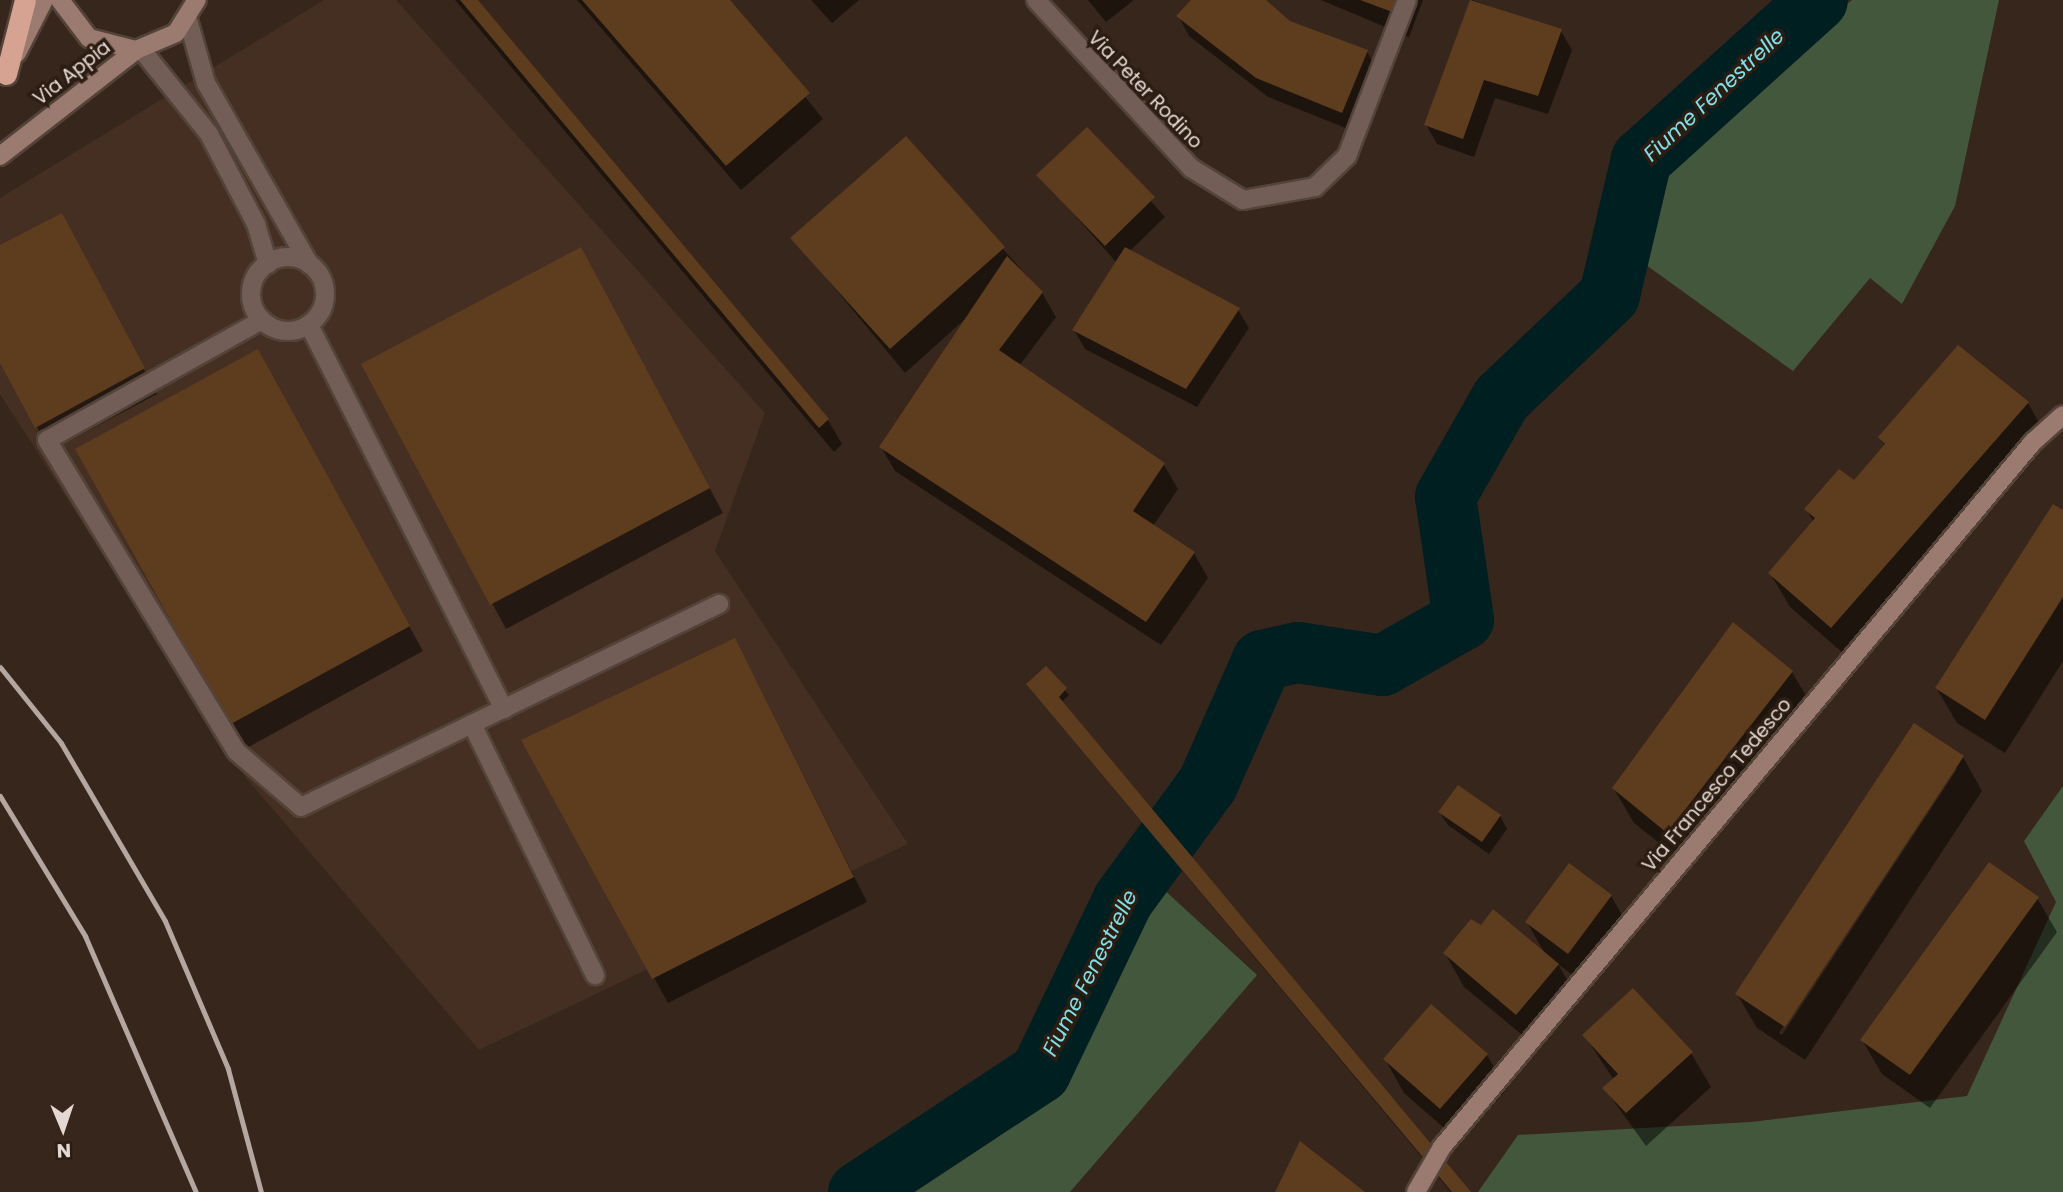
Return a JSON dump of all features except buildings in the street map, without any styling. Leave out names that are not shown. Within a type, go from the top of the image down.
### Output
[{"type":"highway","points":[[3,77],[25,0]]},
{"type":"street","points":[[3,77],[44,0]]},
{"type":"street","name":"Via Appia","points":[[60,0],[89,38],[139,50]]},
{"type":"street","name":"Via Peter Rodino","points":[[1036,0],[1191,168],[1243,200],[1315,187],[1347,156],[1407,0]]},
{"type":"street","points":[[196,7],[206,83],[260,188],[325,293],[309,325],[290,331],[262,320]]},
{"type":"street","name":"Via Appia","points":[[0,156],[139,50],[160,44],[196,7]]},
{"type":"street","points":[[139,50],[209,134],[256,224],[268,264]]},
{"type":"street","points":[[262,320],[252,288],[268,264],[289,258],[310,265]]},
{"type":"street","points":[[262,320],[47,440],[237,752],[301,807],[719,604]]},
{"type":"street","points":[[309,325],[504,709]]},
{"type":"street","name":"Via Francesco Tedesco","points":[[1416,1192],[1442,1147],[2024,452],[2063,415]]},
{"type":"street","points":[[472,724],[595,975]]},
{"type":"shaded area","points":[[324,0],[396,0],[765,413],[715,551],[908,844],[479,1050],[246,778],[0,394],[0,198]]},
{"type":"green space","points":[[1852,0],[1999,0],[1955,206],[1902,304],[1870,278],[1793,371],[1635,257],[1682,137]]},
{"type":"green space","points":[[2063,786],[2063,1192],[1478,1192],[1518,1135],[1751,1122],[1967,1096],[2056,902],[2024,841]]},
{"type":"green space","points":[[1148,875],[1257,975],[1070,1192],[858,1192],[1040,1072]]},
{"type":"waterway","name":"Fiume Fenestrelle","points":[[858,1192],[1040,1072],[1123,899],[1207,784],[1262,660],[1297,652],[1382,665],[1463,619],[1445,496],[1501,398],[1609,295],[1641,159],[1817,0]]},
{"type":"railway","points":[[0,667],[61,743],[165,921],[228,1069],[261,1192]]},
{"type":"railway","points":[[0,796],[85,936],[196,1192]]}]
